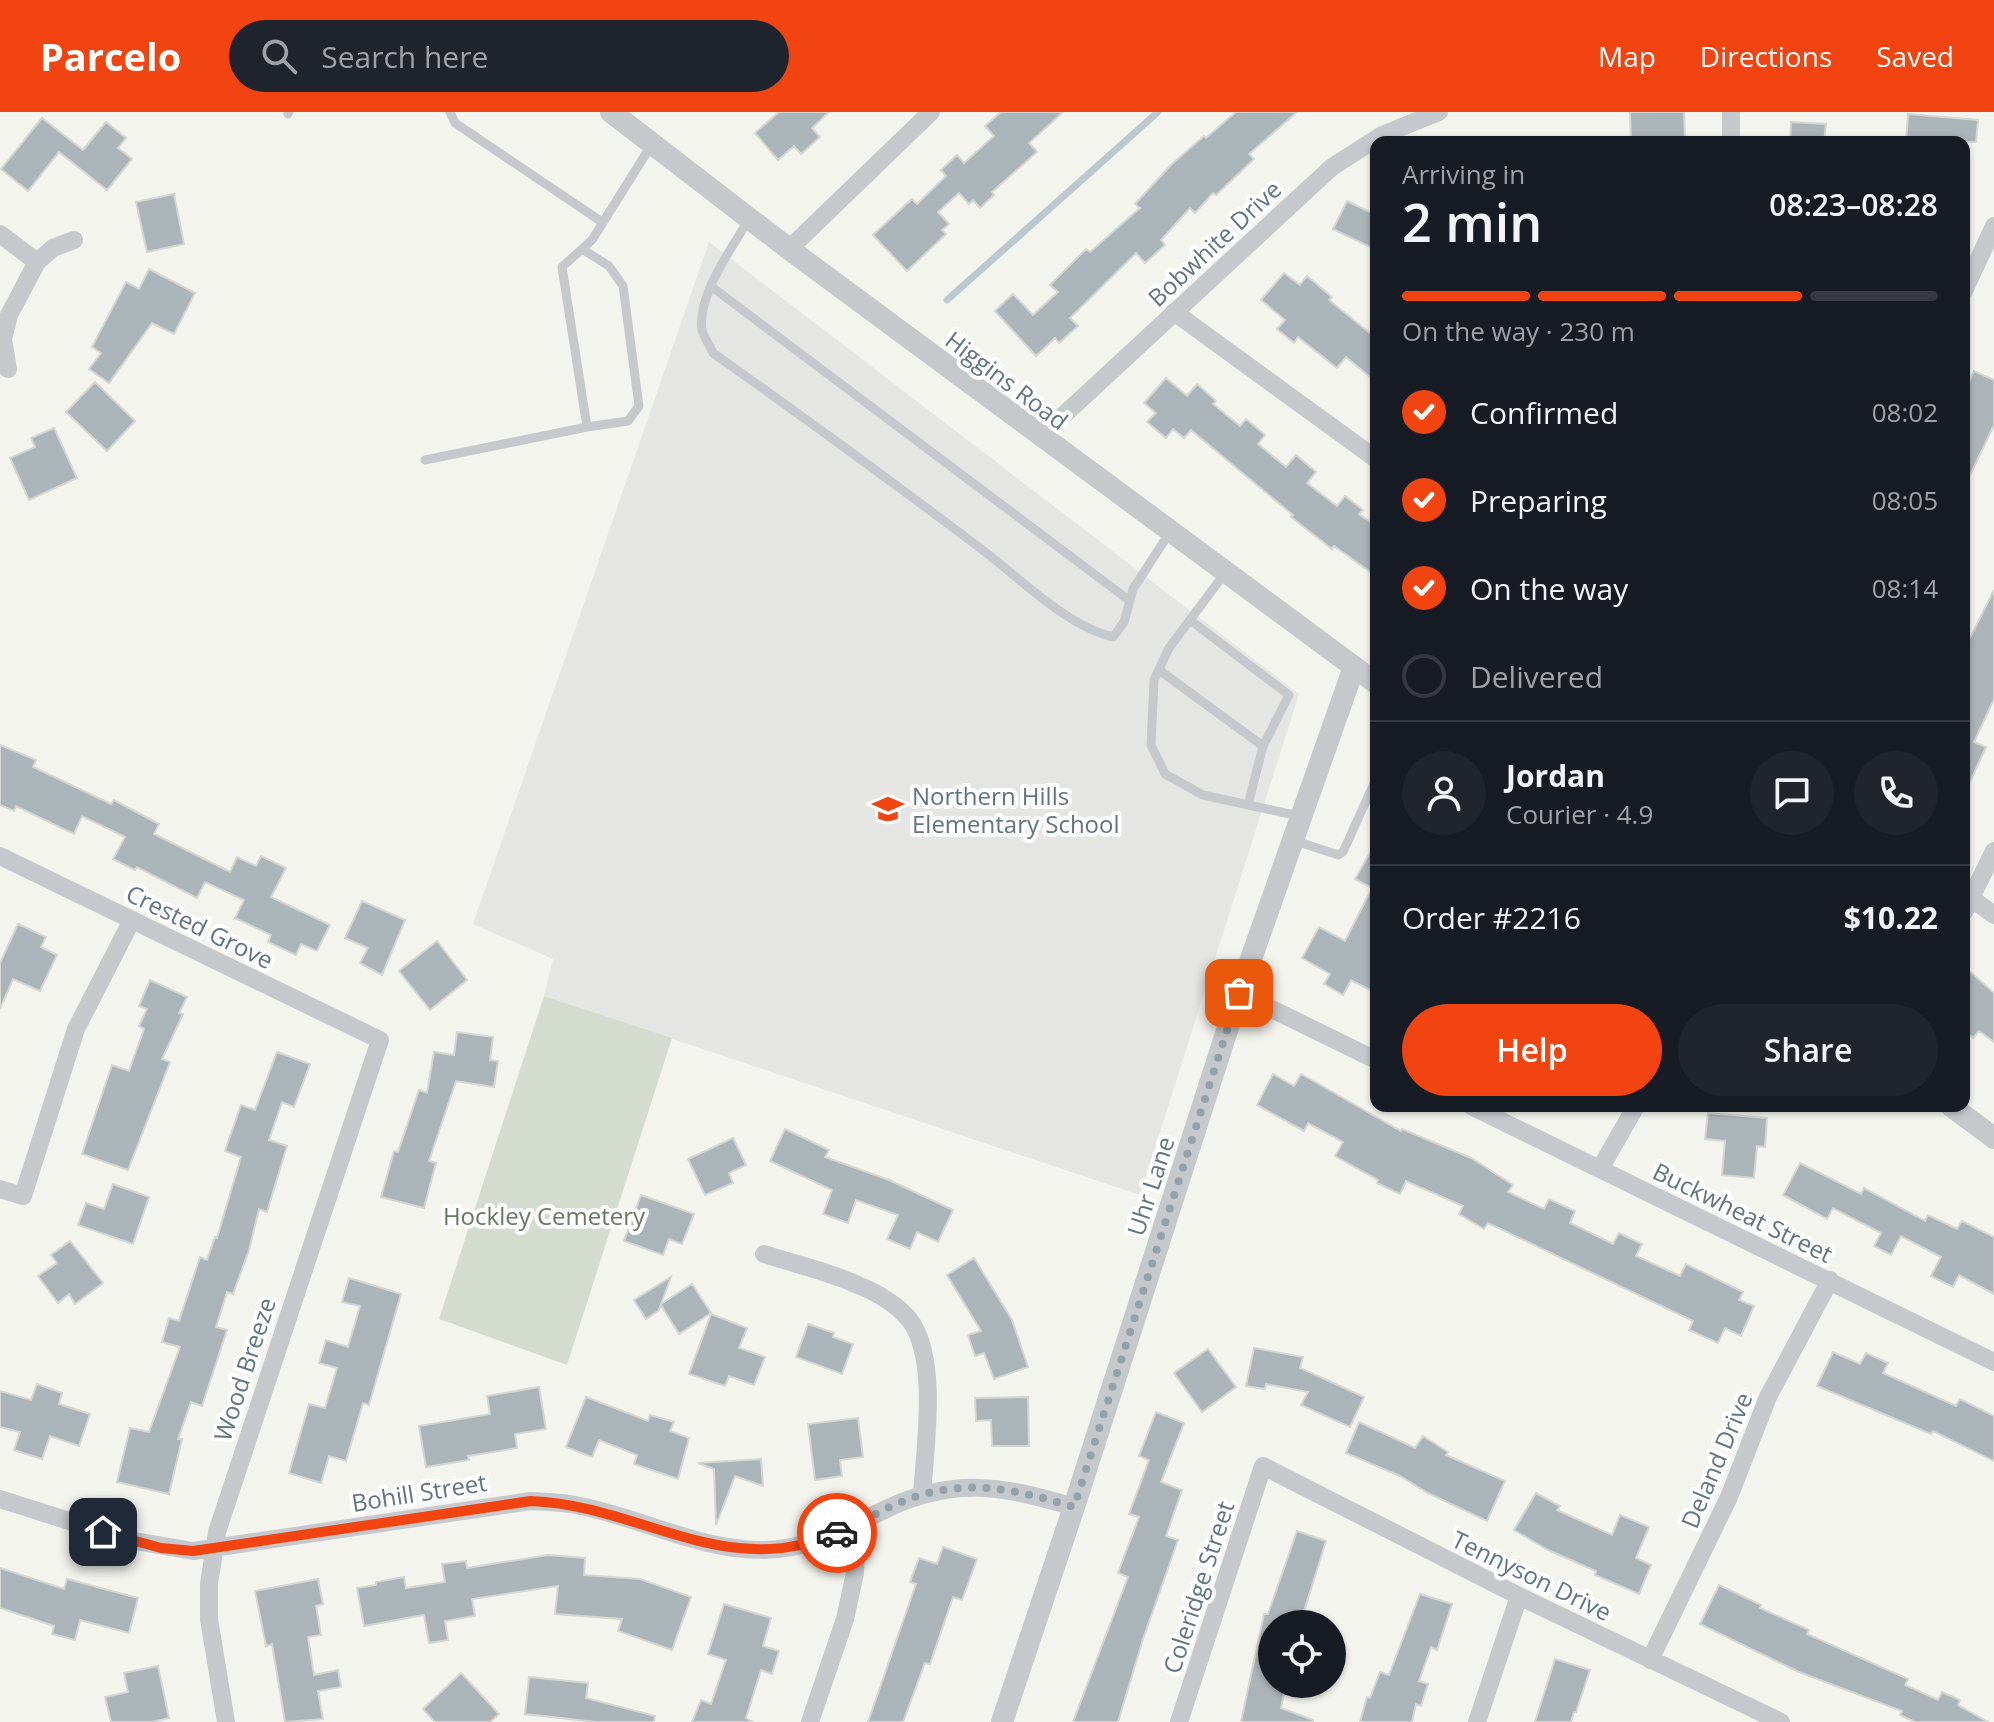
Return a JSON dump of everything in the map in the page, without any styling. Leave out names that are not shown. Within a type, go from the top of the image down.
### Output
[{"type":"street","name":"Higgins Road","points":[[611,112],[1040,437],[1370,679]]},
{"type":"street","points":[[789,249],[931,112]]},
{"type":"street","name":"Bobwhite Drive","points":[[1380,136],[1439,112]]},
{"type":"street","points":[[1731,112],[1731,136]]},
{"type":"street","name":"Bobwhite Drive","points":[[1040,437],[1332,167],[1370,143]]},
{"type":"street","points":[[1970,278],[1994,226]]},
{"type":"street","points":[[0,234],[37,262]]},
{"type":"street","points":[[8,369],[3,339],[9,315],[37,262],[53,248],[74,240]]},
{"type":"street","points":[[1174,312],[1370,455]]},
{"type":"street","name":"Uhr Lane","points":[[1002,1722],[1239,993],[1354,667]]},
{"type":"street","points":[[1970,895],[1994,851]]},
{"type":"street","name":"Crested Grove","points":[[0,856],[380,1040]]},
{"type":"street","points":[[1970,903],[1994,915]]},
{"type":"street","points":[[0,1189],[23,1196],[76,1029],[132,920]]},
{"type":"street","points":[[1239,993],[1370,1057]]},
{"type":"street","name":"Wood Breeze","points":[[226,1722],[209,1619],[213,1549],[229,1489],[380,1040]]},
{"type":"street","name":"Buckwheat Street","points":[[1483,1112],[1994,1362]]},
{"type":"street","points":[[1600,1169],[1633,1112]]},
{"type":"street","points":[[1959,1112],[1994,1138]]},
{"type":"street","points":[[764,1254],[858,1284],[894,1305],[910,1321],[919,1339],[927,1369],[922,1495]]},
{"type":"street","name":"Deland Drive","points":[[1650,1660],[1724,1509],[1768,1397],[1830,1280]]},
{"type":"street","name":"Tennyson Drive","points":[[1263,1466],[1519,1596],[1778,1721]]},
{"type":"street","name":"Coleridge Street","points":[[1179,1722],[1263,1466]]},
{"type":"street","name":"Bohill Street","points":[[0,1499],[129,1540],[182,1550],[213,1549],[531,1501],[582,1506],[724,1548],[785,1548],[825,1538],[922,1495],[951,1488],[995,1487],[1074,1507]]},
{"type":"street","points":[[810,1722],[845,1619],[855,1573],[857,1524]]},
{"type":"street","points":[[1477,1722],[1519,1596]]},
{"type":"lane","points":[[450,112],[455,123],[602,222]]},
{"type":"lane","points":[[587,427],[562,267],[592,240],[652,144]]},
{"type":"lane","points":[[749,219],[704,304],[702,331],[713,353],[1095,633],[1113,637],[1124,622],[1133,589],[1170,532]]},
{"type":"lane","points":[[425,460],[628,421],[639,406],[623,286],[609,266],[582,249]]},
{"type":"lane","points":[[712,287],[1130,601]]},
{"type":"lane","points":[[1225,573],[1169,648],[1154,680],[1151,745],[1165,774],[1203,795],[1301,817]]},
{"type":"lane","points":[[1190,620],[1289,695],[1263,746],[1248,805]]},
{"type":"lane","points":[[1159,670],[1263,746]]},
{"type":"lane","points":[[1293,840],[1338,855],[1343,852],[1370,792]]},
{"type":"shaded area","name":"Northern Hills Elementary School","points":[[709,242],[1299,694],[1140,1195],[544,996],[553,959],[473,924]]},
{"type":"green space","name":"Hockley Cemetery","points":[[544,996],[672,1038],[567,1365],[439,1319]]},
{"type":"building","points":[[779,112],[829,112],[812,128],[820,137],[801,154],[794,146],[778,160],[755,133]]},
{"type":"building","points":[[1001,112],[1063,112],[1029,143],[1037,152],[992,192],[994,195],[980,208],[973,200],[969,204],[959,193],[938,212],[949,224],[942,230],[946,234],[907,271],[873,235],[912,199],[917,204],[946,176],[941,170],[957,155],[964,163],[994,136],[985,126]]},
{"type":"building","points":[[1236,112],[1297,112],[1249,154],[1254,159],[1216,195],[1213,193],[1195,213],[1190,208],[1161,240],[1165,245],[1145,263],[1136,253],[1070,318],[1078,326],[1059,343],[1055,338],[1036,356],[995,311],[1013,294],[1033,315],[1058,292],[1050,285],[1086,249],[1090,252],[1140,208],[1135,204],[1172,164]]},
{"type":"building","points":[[1630,112],[1684,112],[1685,136],[1631,136]]},
{"type":"building","points":[[1908,114],[1978,120],[1976,142],[1970,142],[1970,136],[1906,136]]},
{"type":"building","points":[[42,118],[83,150],[106,122],[126,138],[118,148],[132,159],[107,190],[59,152],[28,191],[1,169]]},
{"type":"building","points":[[1791,122],[1826,124],[1825,136],[1790,136]]},
{"type":"building","points":[[174,194],[184,244],[147,252],[136,202]]},
{"type":"building","points":[[1347,201],[1370,212],[1370,247],[1333,229]]},
{"type":"building","points":[[149,269],[195,293],[174,334],[152,323],[109,383],[89,369],[101,353],[92,347],[126,282],[139,289]]},
{"type":"building","points":[[1284,273],[1300,285],[1307,276],[1332,297],[1329,300],[1370,333],[1370,377],[1346,357],[1337,368],[1298,337],[1294,343],[1277,329],[1285,320],[1261,300]]},
{"type":"building","points":[[1974,371],[1994,380],[1994,425],[1970,475],[1970,380]]},
{"type":"building","points":[[1166,378],[1187,396],[1197,384],[1216,401],[1213,404],[1240,426],[1246,419],[1265,435],[1258,444],[1286,467],[1296,455],[1316,472],[1307,483],[1337,506],[1345,496],[1363,510],[1359,514],[1370,522],[1370,572],[1334,546],[1332,549],[1291,517],[1293,515],[1191,430],[1184,438],[1173,429],[1166,438],[1147,422],[1156,413],[1144,403]]},
{"type":"building","points":[[95,382],[135,421],[107,451],[66,412]]},
{"type":"building","points":[[54,428],[77,478],[29,500],[10,458],[35,447],[31,438]]},
{"type":"building","points":[[1994,590],[1994,699],[1974,742],[1986,747],[1970,782],[1970,638]]},
{"type":"building","points":[[0,745],[36,760],[33,767],[111,804],[114,800],[159,824],[154,834],[230,872],[237,857],[256,866],[261,856],[286,868],[271,897],[330,925],[317,951],[301,944],[296,955],[268,942],[271,935],[235,918],[244,900],[205,882],[197,898],[137,867],[135,870],[113,859],[125,837],[82,816],[74,834],[16,806],[14,811],[0,805]]},
{"type":"building","points":[[1370,853],[1370,887],[1355,879]]},
{"type":"building","points":[[1370,892],[1370,990],[1351,980],[1343,995],[1324,984],[1330,974],[1302,958],[1319,927],[1345,941]]},
{"type":"building","points":[[362,901],[405,920],[382,975],[360,963],[368,948],[345,938]]},
{"type":"building","points":[[18,924],[46,937],[41,947],[57,955],[40,991],[13,979],[0,1009],[0,963]]},
{"type":"building","points":[[437,941],[467,980],[430,1010],[399,971]]},
{"type":"building","points":[[1970,971],[1994,993],[1994,1042],[1979,1031],[1973,1038],[1970,1035]]},
{"type":"building","points":[[150,980],[187,997],[179,1013],[183,1014],[162,1059],[170,1062],[128,1170],[82,1154],[112,1065],[129,1071],[144,1029],[139,1026],[147,1009],[139,1006]]},
{"type":"building","points":[[457,1032],[493,1037],[490,1060],[498,1061],[494,1087],[456,1081],[429,1161],[436,1163],[424,1208],[381,1197],[394,1151],[398,1152],[419,1090],[427,1093],[434,1052],[454,1055]]},
{"type":"building","points":[[277,1052],[310,1064],[294,1107],[282,1102],[269,1140],[287,1146],[267,1212],[259,1209],[249,1250],[233,1294],[227,1292],[216,1327],[227,1330],[202,1406],[191,1402],[178,1439],[182,1439],[169,1494],[117,1482],[130,1428],[149,1432],[180,1347],[162,1342],[169,1318],[179,1321],[200,1257],[207,1260],[217,1238],[241,1157],[225,1151],[241,1105],[255,1110]]},
{"type":"building","points":[[1273,1074],[1294,1086],[1301,1074],[1401,1131],[1471,1158],[1513,1185],[1508,1192],[1544,1209],[1549,1199],[1575,1211],[1570,1223],[1613,1244],[1619,1233],[1642,1244],[1636,1256],[1680,1276],[1686,1264],[1743,1292],[1739,1300],[1754,1306],[1741,1336],[1725,1328],[1718,1343],[1689,1330],[1693,1321],[1488,1223],[1484,1229],[1459,1214],[1463,1206],[1406,1181],[1400,1194],[1377,1183],[1378,1180],[1335,1156],[1343,1142],[1308,1123],[1304,1131],[1257,1105]]},
{"type":"building","points":[[1708,1113],[1767,1118],[1765,1147],[1757,1146],[1754,1178],[1722,1175],[1725,1141],[1705,1139]]},
{"type":"building","points":[[785,1129],[829,1150],[825,1157],[889,1180],[953,1210],[938,1242],[917,1232],[910,1249],[887,1239],[898,1215],[856,1200],[848,1223],[823,1214],[832,1190],[770,1161]]},
{"type":"building","points":[[733,1138],[746,1165],[729,1173],[733,1183],[705,1195],[688,1159]]},
{"type":"building","points":[[1800,1163],[1861,1194],[1864,1188],[1925,1221],[1928,1215],[1957,1229],[1962,1221],[1994,1237],[1994,1294],[1959,1275],[1953,1287],[1931,1276],[1941,1257],[1901,1236],[1891,1255],[1874,1246],[1881,1233],[1833,1208],[1827,1219],[1783,1195]]},
{"type":"building","points":[[113,1184],[149,1197],[133,1244],[78,1225],[86,1203],[104,1209]]},
{"type":"building","points":[[641,1195],[694,1214],[682,1244],[669,1239],[663,1255],[624,1241]]},
{"type":"building","points":[[70,1241],[103,1283],[75,1304],[69,1294],[58,1303],[38,1276],[57,1263],[51,1255]]},
{"type":"building","points":[[974,1258],[1012,1320],[1028,1367],[994,1379],[984,1353],[975,1356],[968,1335],[981,1331],[947,1275]]},
{"type":"building","points":[[671,1277],[661,1304],[692,1284],[711,1313],[679,1334],[661,1305],[646,1319],[634,1300]]},
{"type":"building","points":[[349,1278],[401,1294],[369,1405],[363,1403],[346,1461],[329,1456],[321,1483],[289,1473],[309,1404],[325,1408],[337,1368],[319,1363],[326,1340],[348,1347],[360,1306],[342,1302]]},
{"type":"building","points":[[711,1314],[747,1328],[739,1348],[765,1357],[754,1385],[729,1376],[725,1386],[689,1374]]},
{"type":"building","points":[[808,1324],[853,1344],[842,1374],[796,1357]]},
{"type":"building","points":[[1254,1348],[1303,1357],[1300,1368],[1364,1397],[1350,1427],[1301,1405],[1308,1392],[1266,1384],[1265,1389],[1246,1386]]},
{"type":"building","points":[[1208,1349],[1236,1387],[1202,1412],[1174,1373]]},
{"type":"building","points":[[1833,1352],[1860,1364],[1866,1353],[1888,1363],[1883,1373],[1956,1406],[1960,1399],[1994,1416],[1994,1461],[1933,1431],[1931,1434],[1817,1386]]},
{"type":"building","points":[[37,1384],[62,1393],[59,1404],[90,1414],[79,1446],[50,1436],[42,1459],[14,1450],[20,1432],[0,1427],[0,1391],[31,1400]]},
{"type":"building","points":[[539,1387],[546,1429],[515,1434],[517,1448],[426,1467],[419,1426],[490,1414],[487,1396]]},
{"type":"building","points":[[586,1397],[648,1421],[650,1415],[674,1422],[670,1431],[689,1438],[678,1479],[634,1464],[637,1455],[599,1440],[592,1457],[566,1447]]},
{"type":"building","points":[[1028,1397],[1029,1446],[992,1446],[991,1420],[976,1421],[975,1398]]},
{"type":"building","points":[[1156,1412],[1184,1423],[1161,1482],[1182,1490],[1166,1536],[1178,1540],[1118,1722],[1073,1722],[1128,1577],[1118,1573],[1139,1517],[1129,1514],[1149,1460],[1139,1456]]},
{"type":"building","points":[[858,1418],[863,1457],[840,1460],[842,1476],[815,1480],[808,1424]]},
{"type":"building","points":[[1359,1422],[1415,1448],[1423,1436],[1448,1452],[1446,1455],[1505,1481],[1487,1521],[1400,1476],[1346,1453]]},
{"type":"building","points":[[761,1459],[763,1486],[735,1476],[716,1525],[714,1469],[698,1463]]},
{"type":"building","points":[[1536,1493],[1560,1506],[1557,1510],[1612,1535],[1620,1515],[1649,1527],[1636,1558],[1651,1565],[1639,1594],[1595,1575],[1596,1571],[1548,1550],[1514,1530]]},
{"type":"building","points":[[1297,1531],[1326,1541],[1304,1610],[1269,1610]]},
{"type":"building","points":[[943,1547],[977,1559],[962,1600],[953,1597],[930,1664],[925,1663],[903,1722],[868,1722],[916,1584],[910,1582],[919,1558],[937,1564]]},
{"type":"building","points":[[548,1555],[585,1558],[584,1575],[640,1579],[691,1597],[672,1650],[618,1631],[622,1619],[555,1614],[558,1586],[472,1599],[475,1616],[445,1621],[448,1640],[429,1643],[424,1615],[364,1626],[357,1588],[404,1577],[406,1588],[445,1582],[442,1564],[466,1561],[467,1568]]},
{"type":"building","points":[[0,1568],[64,1589],[67,1579],[138,1598],[129,1633],[80,1620],[75,1640],[52,1634],[54,1626],[0,1608]]},
{"type":"building","points":[[318,1579],[323,1604],[316,1606],[321,1635],[308,1637],[314,1675],[338,1670],[341,1687],[318,1691],[323,1719],[285,1722],[272,1644],[266,1646],[255,1591]]},
{"type":"building","points":[[1719,1585],[1809,1630],[1807,1634],[1908,1679],[1905,1685],[1938,1700],[1942,1692],[1960,1700],[1958,1705],[1988,1722],[1915,1722],[1900,1715],[1902,1711],[1799,1672],[1700,1624]]},
{"type":"building","points":[[1420,1594],[1452,1604],[1437,1650],[1431,1647],[1419,1681],[1428,1684],[1421,1706],[1416,1704],[1412,1722],[1360,1722],[1367,1697],[1370,1698],[1380,1672],[1389,1675]]},
{"type":"building","points":[[724,1604],[771,1618],[763,1646],[779,1651],[772,1674],[761,1670],[746,1718],[753,1722],[692,1722],[701,1700],[711,1704],[726,1660],[708,1654]]},
{"type":"building","points":[[1258,1642],[1258,1698],[1283,1698],[1281,1708],[1313,1722],[1241,1722]]},
{"type":"building","points":[[1555,1659],[1590,1670],[1571,1722],[1535,1722]]},
{"type":"building","points":[[158,1666],[169,1718],[152,1722],[111,1722],[105,1697],[128,1692],[124,1673]]},
{"type":"building","points":[[461,1673],[499,1714],[490,1722],[435,1722],[423,1709]]},
{"type":"building","points":[[529,1677],[588,1683],[586,1698],[655,1716],[654,1722],[596,1722],[525,1714]]},
{"type":"waterway","points":[[947,300],[1158,112]]},
{"type":"way so far","points":[[837,1533],[904,1501],[951,1488],[995,1487],[1074,1507],[1239,993]]},
{"type":"place","name":"Northern Hills Elementary School","points":[[888,809]]},
{"type":"route","points":[[103,1532],[161,1548],[193,1551],[531,1501],[582,1506],[724,1548],[785,1548],[837,1533]]}]
